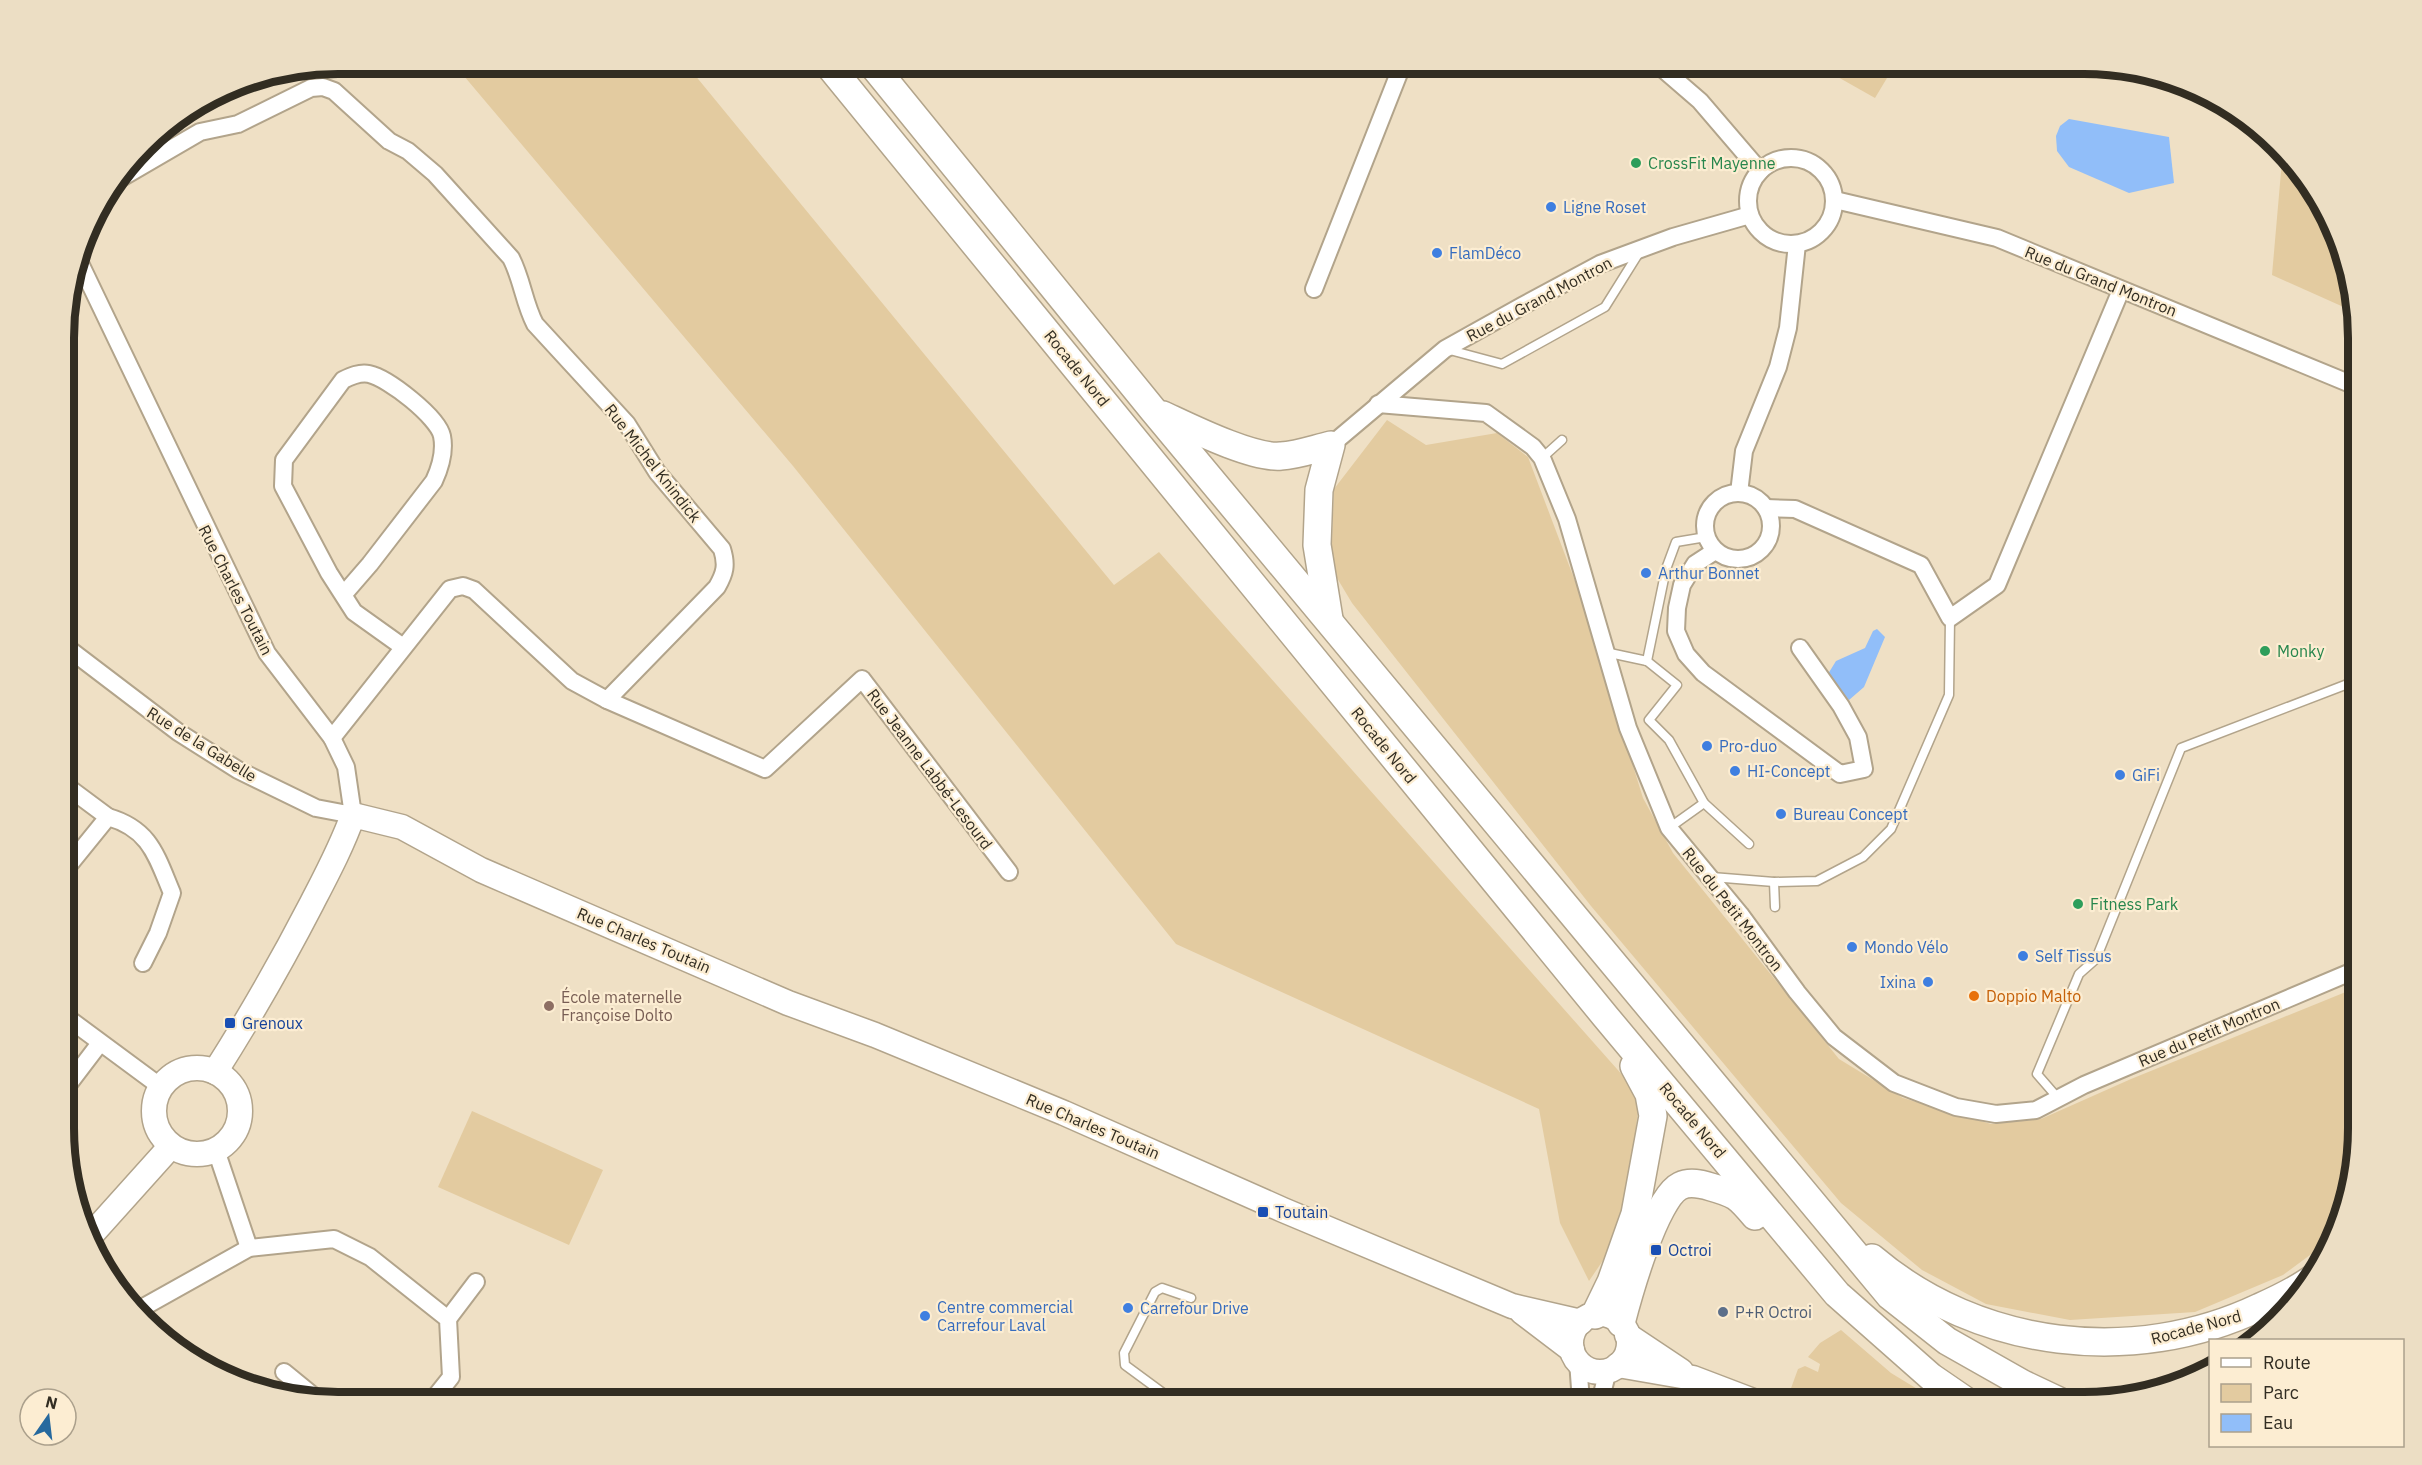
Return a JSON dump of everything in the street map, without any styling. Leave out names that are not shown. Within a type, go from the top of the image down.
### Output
[{"type":"main road","name":"Rocade Nord","points":[[836,74],[1605,1016],[1838,1294],[1931,1377],[1953,1392]]},
{"type":"main road","name":"Rocade Nord","points":[[880,74],[1154,410],[1890,1296],[1947,1341],[2042,1392]]},
{"type":"main road","points":[[1154,410],[1201,433],[1261,454],[1279,457],[1330,445],[1319,490],[1317,545],[1329,619]]},
{"type":"main road","points":[[1588,1318],[1611,1282],[1635,1214],[1653,1116],[1649,1094],[1605,1016]]},
{"type":"main road","points":[[1624,1329],[1630,1291],[1665,1199],[1679,1186],[1698,1183],[1736,1194],[1792,1258],[1838,1294]]},
{"type":"main road","name":"Rocade Nord","points":[[1821,1215],[1889,1273],[1948,1308],[2007,1330],[2073,1342],[2130,1343],[2172,1337],[2233,1320],[2290,1293]]},
{"type":"street","points":[[1314,289],[1399,74]]},
{"type":"street","points":[[1669,74],[1700,101],[1760,171]]},
{"type":"street","name":"Rue Michel Knindick","points":[[132,171],[200,132],[238,124],[311,88],[323,87],[334,91],[389,141],[408,151],[435,174],[511,258],[535,324],[627,424],[657,472],[722,549],[726,562],[724,573],[717,587],[607,700]]},
{"type":"street","points":[[1786,158],[1800,158],[1814,164],[1825,173],[1832,186],[1835,200],[1828,225],[1809,241],[1782,244],[1768,238],[1757,228],[1750,215],[1749,191],[1760,171],[1772,162],[1786,158]]},
{"type":"street","name":"Rue du Grand Montron","points":[[1835,200],[1997,238],[2348,383]]},
{"type":"street","name":"Rue du Grand Montron","points":[[1378,404],[1445,349],[1600,264],[1750,215]]},
{"type":"street","points":[[1739,493],[1744,451],[1778,367],[1788,328],[1797,244]]},
{"type":"street","name":"Rue Charles Toutain","points":[[82,268],[267,654],[332,738],[346,767],[353,815],[402,827],[481,870],[777,999],[875,1035],[1064,1113],[1293,1214],[1512,1306],[1588,1318],[1606,1315],[1693,1378]]},
{"type":"street","points":[[1766,508],[1795,509],[1921,565],[1950,618],[1997,585],[2121,290]]},
{"type":"street","points":[[344,594],[434,481],[440,468],[442,437],[436,421],[383,378],[368,373],[354,375],[343,380],[294,442],[284,460],[283,486],[329,573],[354,612],[404,647]]},
{"type":"street","points":[[1330,445],[1378,404]]},
{"type":"street","name":"Rue du Petit Montron","points":[[1378,404],[1486,413],[1533,447],[1542,458],[1567,519],[1628,728],[1669,828],[1740,914],[1797,992],[1834,1037],[1894,1083],[1956,1107],[1996,1114],[2036,1110],[2057,1097],[2348,973]]},
{"type":"street","points":[[1739,493],[1759,500],[1766,508],[1770,518],[1769,539],[1755,555],[1734,560],[1710,544],[1704,526],[1711,506],[1729,494],[1739,493]]},
{"type":"street","points":[[1710,544],[1682,585],[1676,631],[1686,654],[1711,680],[1840,774],[1864,769],[1858,737],[1841,706],[1800,648]]},
{"type":"street","points":[[332,738],[450,589],[463,586],[474,590],[572,681],[607,700]]},
{"type":"street","name":"Rue de la Gabelle","points":[[74,653],[178,732],[238,770],[316,808],[353,815]]},
{"type":"street","name":"Rue Jeanne Labbé-Lesourd","points":[[607,700],[765,769],[862,679],[1009,872]]},
{"type":"street","points":[[74,791],[108,817],[129,823],[150,843],[172,893],[158,933],[142,963]]},
{"type":"street","points":[[215,1072],[255,1009],[301,924],[344,841],[353,815]]},
{"type":"street","points":[[74,859],[108,817]]},
{"type":"street","points":[[74,1023],[161,1086]]},
{"type":"street","points":[[74,1077],[100,1043]]},
{"type":"street","points":[[200,1068],[215,1072],[226,1079],[235,1090],[240,1118],[236,1131],[216,1150],[193,1155],[171,1146],[161,1137],[153,1112],[161,1086],[171,1076],[185,1070],[200,1068]]},
{"type":"street","points":[[95,1231],[171,1146]]},
{"type":"street","points":[[216,1150],[249,1248]]},
{"type":"street","points":[[144,1307],[249,1248],[334,1239],[370,1257],[448,1319]]},
{"type":"street","points":[[439,1392],[451,1377],[448,1319],[476,1282]]},
{"type":"street","name":"Rue Charles Toutain","points":[[1512,1306],[1591,1370],[1613,1368],[1693,1378],[1730,1392]]},
{"type":"street","points":[[1580,1392],[1573,1334],[1588,1318]]},
{"type":"street","points":[[1604,1392],[1613,1368],[1627,1352],[1624,1329]]},
{"type":"street","points":[[284,1372],[305,1389]]},
{"type":"lane","points":[[1445,349],[1502,364],[1605,307],[1641,249]]},
{"type":"lane","points":[[1542,458],[1562,440]]},
{"type":"lane","points":[[1647,661],[1666,569],[1676,542],[1710,544]]},
{"type":"lane","points":[[1708,877],[1774,882],[1817,881],[1863,857],[1891,829],[1949,695],[1950,618]]},
{"type":"lane","points":[[1604,651],[1647,661],[1677,685],[1649,720],[1668,740],[1704,803],[1749,844]]},
{"type":"lane","points":[[2057,1097],[2037,1074],[2079,974],[2096,959],[2181,748],[2348,684]]},
{"type":"lane","points":[[1669,828],[1704,803]]},
{"type":"lane","points":[[1774,882],[1775,907]]},
{"type":"lane","points":[[1161,1392],[1125,1365],[1124,1353],[1155,1292],[1162,1288],[1191,1298]]},
{"type":"green space","points":[[462,74],[694,74],[1114,585],[1159,552],[1640,1095],[1623,1231],[1589,1281],[1560,1223],[1539,1109],[1176,944],[793,466]]},
{"type":"green space","points":[[1832,74],[1889,74],[1875,98]]},
{"type":"green space","points":[[2282,162],[2313,205],[2328,236],[2340,269],[2347,308],[2272,275]]},
{"type":"green space","points":[[1387,420],[1426,445],[1497,433],[1528,457],[1578,589],[1643,798],[1673,853],[1839,1059],[1903,1098],[1991,1124],[2041,1119],[2131,1079],[2348,991],[2348,1145],[2340,1196],[2319,1249],[2283,1275],[2195,1312],[2070,1320],[1986,1304],[1922,1270],[1841,1203],[1591,906],[1352,603],[1331,568],[1334,489]]},
{"type":"green space","points":[[472,1111],[603,1170],[569,1245],[438,1187]]},
{"type":"green space","points":[[1841,1330],[1891,1373],[1922,1392],[1790,1391],[1798,1369],[1805,1366],[1818,1372],[1820,1364],[1808,1357],[1820,1343]]},
{"type":"water","points":[[2069,119],[2169,137],[2174,183],[2129,193],[2069,167],[2057,151],[2056,136],[2060,126]]},
{"type":"water","points":[[1877,629],[1885,637],[1864,687],[1849,700],[1828,674],[1836,661],[1865,648],[1873,631]]},
{"type":"place","name":"CrossFit Mayenne","points":[[1636,163]]},
{"type":"place","name":"Ligne Roset","points":[[1551,207]]},
{"type":"place","name":"FlamDéco","points":[[1437,253]]},
{"type":"place","name":"Arthur Bonnet","points":[[1646,573]]},
{"type":"place","name":"Monky","points":[[2265,651]]},
{"type":"place","name":"Pro-duo","points":[[1707,746]]},
{"type":"place","name":"HI-Concept","points":[[1735,771]]},
{"type":"place","name":"GiFi","points":[[2120,775]]},
{"type":"place","name":"Bureau Concept","points":[[1781,814]]},
{"type":"place","name":"Fitness Park","points":[[2078,904]]},
{"type":"place","name":"Mondo Vélo","points":[[1852,947]]},
{"type":"place","name":"Self Tissus","points":[[2023,956]]},
{"type":"place","name":"Ixina","points":[[1928,982]]},
{"type":"place","name":"Doppio Malto","points":[[1974,996]]},
{"type":"place","name":"École maternelle Françoise Dolto","points":[[549,1006]]},
{"type":"place","name":"Grenoux","points":[[230,1023]]},
{"type":"place","name":"Toutain","points":[[1263,1212]]},
{"type":"place","name":"Octroi","points":[[1656,1250]]},
{"type":"place","name":"Carrefour Drive","points":[[1128,1308]]},
{"type":"place","name":"P+R Octroi","points":[[1723,1312]]},
{"type":"place","name":"Centre commercial Carrefour Laval","points":[[925,1316]]}]
